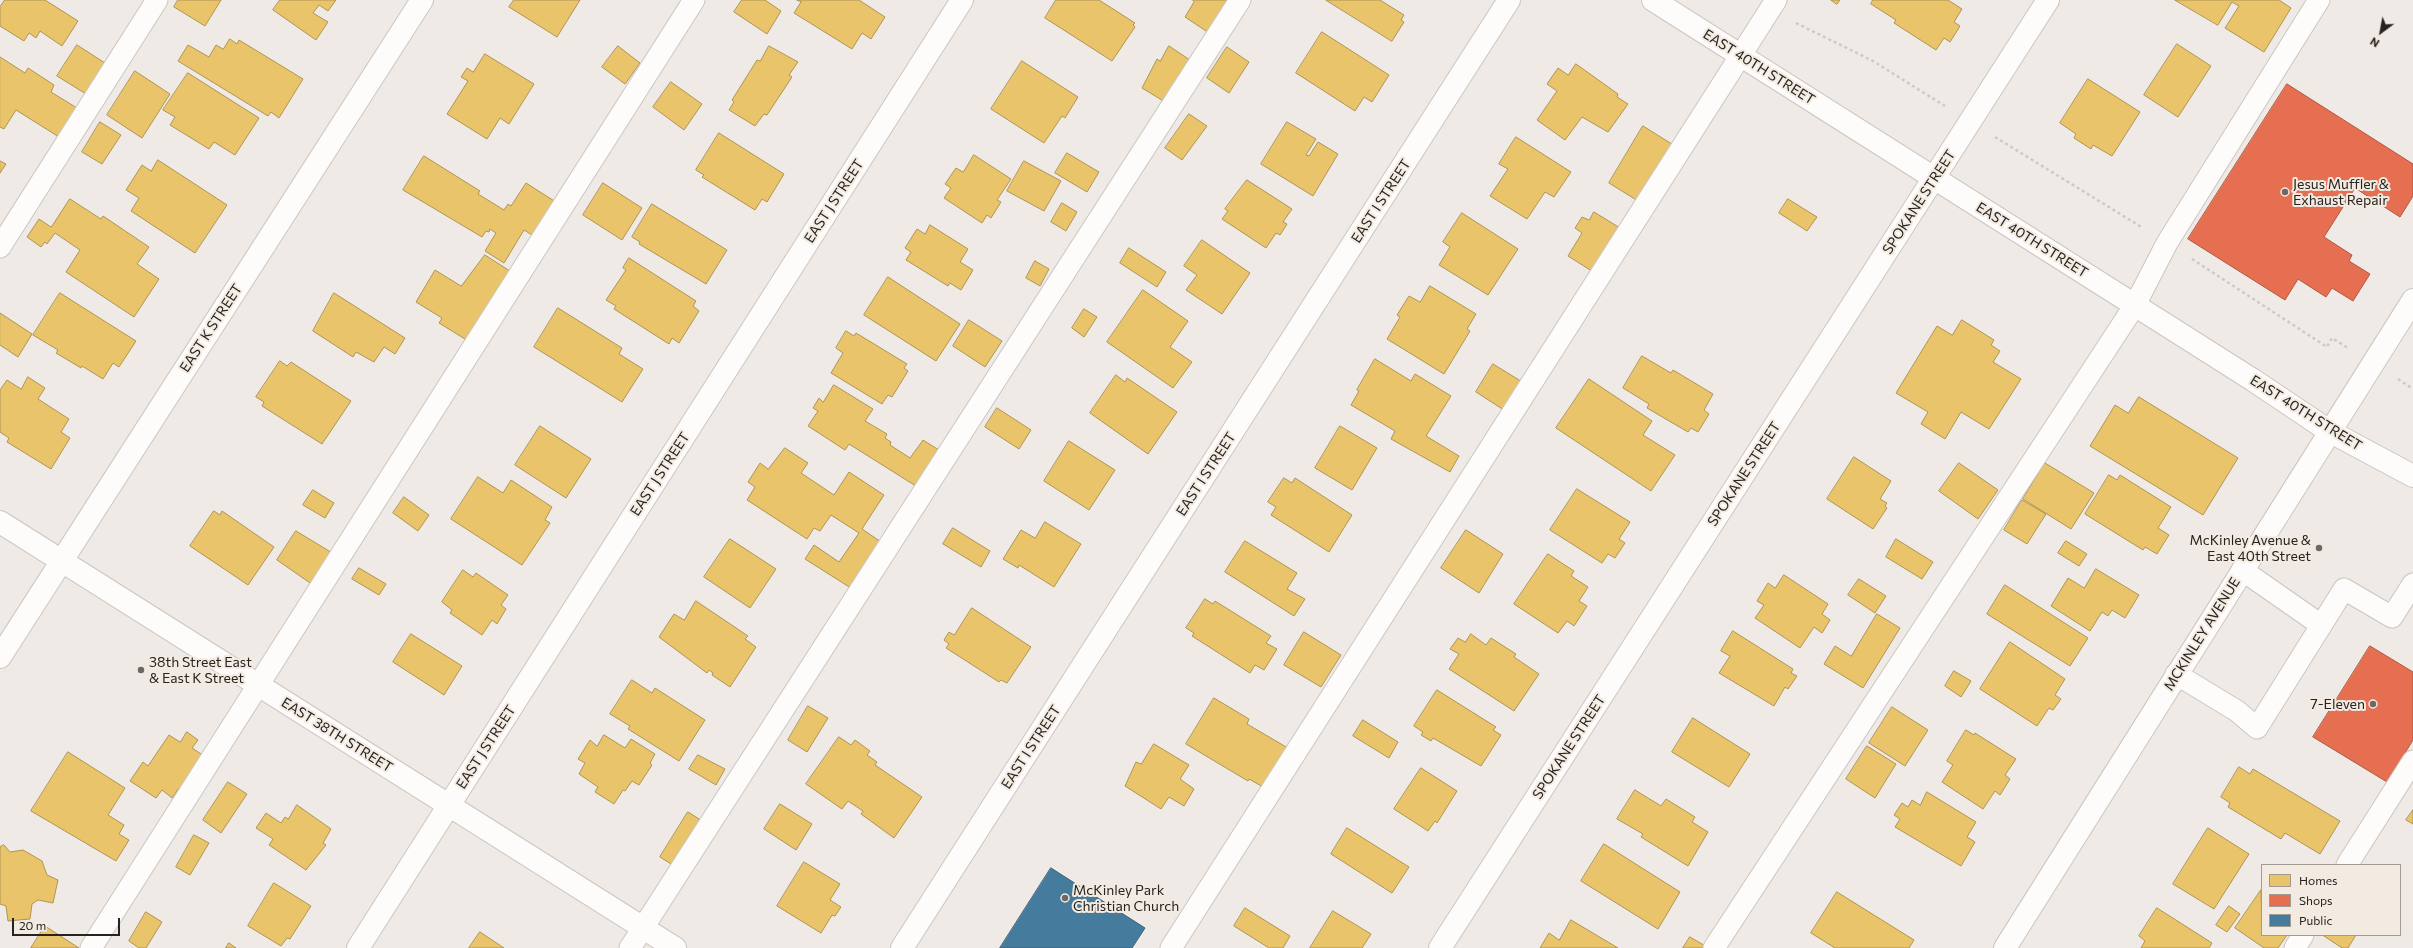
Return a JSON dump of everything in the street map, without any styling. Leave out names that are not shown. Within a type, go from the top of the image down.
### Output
[{"type":"street","name":"EAST K STREET","points":[[0,657],[422,0]]},
{"type":"street","name":"EAST J STREET","points":[[358,948],[962,0]]},
{"type":"street","name":"EAST I STREET","points":[[902,948],[1509,0]]},
{"type":"street","name":"EAST 40TH STREET","points":[[1654,0],[2291,404],[2329,431],[2413,476]]},
{"type":"street","name":"SPOKANE STREET","points":[[1440,948],[2048,0]]},
{"type":"street","name":"MCKINLEY AVENUE","points":[[2005,948],[2329,431],[2413,300]]},
{"type":"street","name":"EAST 38TH STREET","points":[[0,522],[675,948]]},
{"type":"lane","points":[[0,247],[157,0]]},
{"type":"lane","points":[[91,948],[694,0]]},
{"type":"lane","points":[[630,948],[1240,0]]},
{"type":"lane","points":[[1714,948],[2135,305],[2167,243],[2319,0]]},
{"type":"lane","points":[[1171,948],[1742,56],[1773,4]]},
{"type":"lane","points":[[2242,570],[2321,625]]},
{"type":"lane","points":[[2176,674],[2237,711],[2257,728],[2344,589],[2392,617],[2413,584]]},
{"type":"lane","points":[[2348,864],[2413,761]]},
{"type":"lane","points":[[2295,948],[2302,936]]},
{"type":"path","points":[[1773,4],[1790,20],[1873,60],[1952,110]]},
{"type":"path","points":[[2327,347],[2332,338],[2352,351]]},
{"type":"building: Homes","points":[[5,0],[45,0],[78,21],[62,46],[40,31],[36,38],[29,33],[24,41],[0,26],[0,7]]},
{"type":"building: Homes","points":[[178,0],[221,0],[205,26],[174,7]]},
{"type":"building: Homes","points":[[280,0],[336,0],[328,11],[319,5],[313,13],[328,22],[316,40],[273,10]]},
{"type":"building: Homes","points":[[514,0],[580,0],[557,37],[509,7]]},
{"type":"building: Homes","points":[[742,0],[765,0],[781,11],[767,34],[734,12]]},
{"type":"building: Homes","points":[[797,0],[859,0],[885,17],[871,39],[862,33],[852,49],[794,13],[801,2]]},
{"type":"building: Homes","points":[[1056,0],[1099,0],[1135,23],[1133,25],[1135,27],[1112,61],[1045,18]]},
{"type":"building: Homes","points":[[1193,0],[1230,0],[1209,33],[1185,17],[1194,2]]},
{"type":"building: Homes","points":[[1326,0],[1380,0],[1404,15],[1401,20],[1404,22],[1392,41]]},
{"type":"building: Homes","points":[[1831,0],[1840,0],[1837,4]]},
{"type":"building: Homes","points":[[1873,0],[1948,0],[1962,9],[1954,22],[1960,26],[1950,42],[1944,38],[1936,50],[1894,23],[1896,20],[1871,4]]},
{"type":"building: Homes","points":[[2175,0],[2279,0],[2291,8],[2264,52],[2225,28],[2239,6],[2232,2],[2218,25]]},
{"type":"building: Homes","points":[[1322,32],[1389,75],[1372,102],[1364,97],[1355,111],[1296,73]]},
{"type":"building: Homes","points":[[230,39],[237,44],[239,40],[303,79],[279,118],[271,112],[268,116],[178,61],[188,45],[209,57],[216,45],[223,49]]},
{"type":"building: Homes","points":[[2177,44],[2211,66],[2178,117],[2144,95]]},
{"type":"building: Homes","points":[[77,45],[105,63],[86,94],[57,76]]},
{"type":"building: Homes","points":[[618,46],[640,63],[625,84],[602,67]]},
{"type":"building: Homes","points":[[769,46],[798,62],[789,75],[792,77],[767,115],[764,114],[755,126],[729,110],[734,102],[732,100],[757,60],[760,61]]},
{"type":"building: Homes","points":[[1169,46],[1190,60],[1165,102],[1142,88],[1157,59],[1160,61]]},
{"type":"building: Homes","points":[[1227,47],[1249,62],[1229,93],[1207,78]]},
{"type":"building: Homes","points":[[485,54],[534,84],[509,124],[500,118],[487,139],[447,114],[468,81],[461,77],[467,68],[473,72]]},
{"type":"building: Homes","points":[[0,57],[25,73],[28,68],[54,85],[51,92],[77,108],[59,137],[16,110],[4,129],[0,127]]},
{"type":"building: Homes","points":[[1022,61],[1078,97],[1065,118],[1062,116],[1044,143],[991,109]]},
{"type":"building: Homes","points":[[1576,64],[1618,94],[1617,97],[1628,104],[1608,132],[1582,117],[1565,140],[1537,120],[1557,91],[1547,84],[1558,68],[1568,75]]},
{"type":"building: Homes","points":[[135,71],[170,94],[142,138],[107,115]]},
{"type":"building: Homes","points":[[188,73],[259,118],[235,155],[214,142],[209,149],[170,125],[175,117],[163,110]]},
{"type":"building: Homes","points":[[2088,79],[2140,112],[2112,156],[2093,145],[2091,149],[2074,138],[2076,134],[2060,123]]},
{"type":"building: Homes","points":[[671,82],[702,104],[684,130],[653,107]]},
{"type":"building: Homes","points":[[1189,114],[1207,126],[1182,160],[1165,148]]},
{"type":"building: Homes","points":[[100,122],[121,135],[102,164],[82,152]]},
{"type":"building: Homes","points":[[1287,122],[1316,139],[1306,155],[1309,156],[1318,142],[1338,154],[1313,196],[1261,164]]},
{"type":"building: Homes","points":[[1643,126],[1675,146],[1638,201],[1609,183]]},
{"type":"building: Homes","points":[[719,133],[784,174],[767,202],[762,199],[755,210],[702,177],[704,175],[696,170]]},
{"type":"building: Homes","points":[[1516,137],[1571,172],[1554,197],[1545,192],[1527,219],[1490,196],[1508,169],[1499,164]]},
{"type":"building: Homes","points":[[1067,153],[1099,172],[1087,192],[1055,173]]},
{"type":"building: Homes","points":[[974,155],[1011,179],[997,200],[1001,202],[991,218],[987,215],[982,223],[944,198],[951,188],[945,184],[956,168],[963,172]]},
{"type":"building: Homes","points":[[424,156],[480,191],[478,194],[504,210],[508,204],[511,206],[526,183],[559,204],[537,238],[524,230],[504,263],[485,251],[496,233],[490,229],[489,232],[486,231],[482,237],[403,190]]},
{"type":"building: Homes","points":[[158,160],[227,205],[195,253],[131,211],[139,198],[126,190],[142,165],[151,171]]},
{"type":"building: Homes","points":[[0,161],[6,164],[0,173]]},
{"type":"building: Homes","points":[[1024,161],[1061,181],[1044,211],[1007,191]]},
{"type":"building: Homes","points":[[1247,180],[1292,209],[1283,222],[1287,224],[1280,235],[1276,233],[1266,248],[1222,219],[1228,211],[1225,209]]},
{"type":"building: Homes","points":[[603,183],[642,208],[622,240],[583,215]]},
{"type":"building: Homes","points":[[70,199],[101,219],[103,216],[149,247],[137,264],[159,279],[134,317],[66,272],[80,250],[55,233],[47,244],[45,242],[41,247],[27,237],[39,219],[51,227]]},
{"type":"building: Homes","points":[[1788,199],[1817,217],[1807,231],[1779,213]]},
{"type":"building: Homes","points":[[1062,203],[1077,212],[1066,231],[1051,222]]},
{"type":"building: Homes","points":[[652,204],[727,250],[706,284],[639,244],[640,242],[632,237]]},
{"type":"building: Homes","points":[[1594,212],[1625,231],[1598,275],[1568,256],[1582,233],[1575,228],[1582,217],[1589,220]]},
{"type":"building: Homes","points":[[1462,213],[1518,249],[1488,295],[1439,265],[1450,247],[1443,242]]},
{"type":"building: Homes","points":[[930,225],[968,249],[960,262],[973,270],[961,290],[950,283],[948,286],[906,260],[911,252],[905,248],[917,229],[925,234]]},
{"type":"building: Homes","points":[[1202,240],[1250,273],[1222,314],[1186,290],[1197,275],[1184,266]]},
{"type":"building: Homes","points":[[1129,248],[1166,272],[1157,287],[1120,263]]},
{"type":"building: Homes","points":[[485,255],[513,273],[473,344],[439,323],[442,318],[416,302],[435,270],[461,286]]},
{"type":"building: Homes","points":[[629,258],[696,301],[693,306],[699,311],[679,343],[672,338],[669,344],[614,309],[616,306],[606,300],[626,270],[623,268]]},
{"type":"building: Homes","points":[[1035,261],[1049,269],[1040,286],[1026,278]]},
{"type":"building: Homes","points":[[888,277],[960,324],[936,361],[864,315]]},
{"type":"building: Homes","points":[[1430,286],[1476,314],[1467,329],[1470,331],[1444,374],[1387,339],[1400,317],[1397,315],[1409,296],[1420,302]]},
{"type":"building: Homes","points":[[1143,290],[1188,321],[1170,347],[1192,362],[1173,388],[1107,342]]},
{"type":"building: Homes","points":[[60,293],[136,341],[119,367],[113,363],[103,379],[82,366],[81,368],[56,353],[58,350],[33,335]]},
{"type":"building: Homes","points":[[334,293],[405,338],[395,354],[384,347],[374,362],[356,352],[353,357],[313,331]]},
{"type":"building: Homes","points":[[558,308],[622,348],[619,354],[643,369],[622,402],[534,347]]},
{"type":"building: Homes","points":[[1084,309],[1097,317],[1084,337],[1072,328]]},
{"type":"building: Homes","points":[[0,313],[32,334],[18,357],[0,345]]},
{"type":"building: Homes","points":[[969,320],[1002,341],[985,367],[953,346]]},
{"type":"building: Homes","points":[[1962,320],[1994,340],[1991,345],[2000,351],[1993,362],[2021,379],[1989,429],[1961,412],[1945,439],[1921,424],[1928,412],[1896,393],[1937,326],[1952,335]]},
{"type":"building: Homes","points":[[846,331],[854,336],[856,333],[907,364],[904,368],[908,371],[892,397],[888,395],[882,404],[831,373],[843,353],[836,348]]},
{"type":"building: Homes","points":[[1642,356],[1671,373],[1673,370],[1713,394],[1704,410],[1709,414],[1698,432],[1691,428],[1688,432],[1647,408],[1649,404],[1623,388]]},
{"type":"building: Homes","points":[[1375,359],[1411,381],[1415,374],[1451,396],[1426,436],[1459,456],[1450,472],[1391,439],[1395,431],[1351,405],[1359,391],[1357,390]]},
{"type":"building: Homes","points":[[280,361],[287,366],[291,362],[351,401],[322,444],[262,406],[264,402],[256,397]]},
{"type":"building: Homes","points":[[1493,364],[1524,383],[1507,412],[1476,392]]},
{"type":"building: Homes","points":[[1116,375],[1125,382],[1127,378],[1177,412],[1148,454],[1090,413]]},
{"type":"building: Homes","points":[[28,377],[45,388],[38,399],[69,419],[61,432],[70,438],[51,469],[7,442],[9,438],[0,432],[0,390],[7,380],[21,389]]},
{"type":"building: Homes","points":[[1589,379],[1652,421],[1643,435],[1675,455],[1651,491],[1556,428]]},
{"type":"building: Homes","points":[[834,385],[873,409],[865,421],[887,434],[885,438],[891,442],[890,445],[910,458],[923,440],[942,452],[919,488],[849,444],[845,450],[808,426],[818,411],[813,408],[819,398],[823,402]]},
{"type":"building: Homes","points":[[2139,397],[2238,458],[2203,515],[2090,446],[2115,405],[2128,413]]},
{"type":"building: Homes","points":[[997,408],[1031,430],[1019,449],[985,427]]},
{"type":"building: Homes","points":[[540,426],[591,459],[566,498],[515,465]]},
{"type":"building: Homes","points":[[1340,426],[1377,448],[1352,490],[1315,468]]},
{"type":"building: Homes","points":[[1069,441],[1115,470],[1089,510],[1044,481]]},
{"type":"building: Homes","points":[[785,448],[808,463],[801,473],[834,495],[849,472],[884,495],[862,529],[884,544],[854,590],[805,559],[814,545],[839,562],[859,533],[831,515],[820,531],[814,528],[807,539],[747,500],[755,487],[748,482],[760,463],[768,469]]},
{"type":"building: Homes","points":[[1854,457],[1891,481],[1880,499],[1887,503],[1885,506],[1887,508],[1873,529],[1827,499]]},
{"type":"building: Homes","points":[[1959,463],[1998,490],[1978,519],[1939,491]]},
{"type":"building: Homes","points":[[2045,463],[2094,493],[2071,529],[2023,499]]},
{"type":"building: Homes","points":[[2109,475],[2117,480],[2120,475],[2171,507],[2158,528],[2169,535],[2157,554],[2145,547],[2143,550],[2085,514]]},
{"type":"building: Homes","points":[[478,477],[503,493],[511,480],[552,507],[545,520],[550,523],[522,565],[451,519]]},
{"type":"building: Homes","points":[[1284,478],[1292,483],[1295,478],[1352,515],[1329,552],[1271,515],[1276,507],[1268,502]]},
{"type":"building: Homes","points":[[1577,489],[1630,522],[1619,539],[1625,543],[1615,558],[1608,554],[1602,563],[1550,530]]},
{"type":"building: Homes","points":[[313,490],[334,503],[325,518],[303,505]]},
{"type":"building: Homes","points":[[404,497],[429,515],[418,531],[393,513]]},
{"type":"building: Homes","points":[[2022,500],[2046,514],[2027,544],[2004,530]]},
{"type":"building: Homes","points":[[214,511],[220,515],[222,511],[274,547],[248,585],[190,546]]},
{"type":"building: Homes","points":[[1045,522],[1081,544],[1054,587],[1019,565],[1018,568],[1003,559],[1021,530],[1035,538]]},
{"type":"building: Homes","points":[[953,528],[990,551],[981,567],[943,544]]},
{"type":"building: Homes","points":[[1466,530],[1503,554],[1479,593],[1441,568]]},
{"type":"building: Homes","points":[[296,531],[334,554],[313,585],[277,560]]},
{"type":"building: Homes","points":[[730,539],[776,569],[750,608],[704,577]]},
{"type":"building: Homes","points":[[1896,539],[1933,562],[1922,579],[1886,557]]},
{"type":"building: Homes","points":[[1245,541],[1297,573],[1287,589],[1305,599],[1294,616],[1225,572]]},
{"type":"building: Homes","points":[[2066,541],[2087,554],[2079,566],[2058,553]]},
{"type":"building: Homes","points":[[1548,554],[1574,571],[1571,576],[1588,587],[1579,601],[1587,606],[1574,626],[1567,621],[1558,633],[1514,604]]},
{"type":"building: Homes","points":[[359,568],[386,584],[379,595],[352,579]]},
{"type":"building: Homes","points":[[2096,569],[2139,595],[2125,618],[2112,610],[2108,616],[2102,612],[2090,631],[2051,606],[2068,578],[2084,588]]},
{"type":"building: Homes","points":[[463,570],[473,577],[476,573],[508,595],[501,605],[506,609],[497,624],[492,620],[482,635],[450,613],[452,610],[442,602]]},
{"type":"building: Homes","points":[[1784,575],[1828,604],[1822,614],[1830,620],[1822,633],[1814,627],[1800,648],[1755,618],[1764,605],[1757,601],[1768,583],[1775,588]]},
{"type":"building: Homes","points":[[1859,579],[1886,596],[1875,613],[1848,595]]},
{"type":"building: Homes","points":[[2005,585],[2088,638],[2070,666],[1987,614]]},
{"type":"building: Homes","points":[[1205,599],[1213,604],[1215,601],[1271,636],[1266,643],[1277,649],[1264,670],[1255,665],[1250,673],[1192,636],[1194,633],[1186,628]]},
{"type":"building: Homes","points":[[696,601],[748,636],[745,639],[756,647],[730,687],[712,675],[713,673],[709,670],[707,673],[659,637],[674,614],[684,620]]},
{"type":"building: Homes","points":[[972,608],[1031,647],[1007,683],[1001,680],[999,682],[946,648],[949,644],[944,640],[949,632],[954,635]]},
{"type":"building: Homes","points":[[1877,614],[1900,628],[1863,688],[1824,664],[1835,646],[1851,656]]},
{"type":"building: Homes","points":[[1733,631],[1793,669],[1791,673],[1797,676],[1788,689],[1785,687],[1774,706],[1719,673],[1730,656],[1721,651]]},
{"type":"building: Homes","points":[[1304,632],[1341,655],[1321,687],[1284,665]]},
{"type":"building: Homes","points":[[411,634],[462,666],[444,695],[393,662]]},
{"type":"building: Homes","points":[[1471,634],[1486,645],[1491,638],[1516,654],[1514,657],[1539,674],[1514,711],[1449,669],[1459,654],[1450,649],[1458,638],[1465,642]]},
{"type":"building: Homes","points":[[2010,642],[2065,679],[2055,695],[2061,699],[2053,710],[2049,708],[2037,726],[1980,689]]},
{"type":"building: Homes","points":[[1954,671],[1971,681],[1961,697],[1945,686]]},
{"type":"building: Homes","points":[[632,680],[652,693],[655,688],[705,720],[679,761],[628,729],[630,726],[610,714]]},
{"type":"building: Homes","points":[[1437,690],[1496,727],[1493,730],[1501,735],[1481,766],[1433,738],[1431,741],[1421,735],[1423,732],[1414,726]]},
{"type":"building: Homes","points":[[1214,698],[1249,719],[1247,724],[1293,751],[1270,791],[1249,779],[1248,781],[1186,744]]},
{"type":"building: Homes","points":[[808,706],[828,718],[807,752],[788,740]]},
{"type":"building: Homes","points":[[1892,707],[1928,730],[1905,766],[1869,743]]},
{"type":"building: Homes","points":[[1693,718],[1750,754],[1729,787],[1672,752]]},
{"type":"building: Homes","points":[[1363,720],[1398,742],[1389,758],[1353,736]]},
{"type":"building: Homes","points":[[1966,730],[1974,735],[1975,733],[2016,759],[2005,775],[2010,779],[2000,795],[1995,791],[1983,809],[1942,782],[1953,765],[1947,761]]},
{"type":"building: Homes","points":[[187,732],[198,740],[192,748],[204,756],[181,791],[178,789],[172,798],[162,790],[156,798],[130,781],[143,762],[148,766],[169,735],[180,742]]},
{"type":"building: Homes","points":[[604,735],[625,748],[631,739],[655,754],[650,763],[652,765],[639,785],[632,781],[625,791],[623,790],[614,804],[595,792],[598,787],[579,774],[585,763],[578,759],[590,740],[597,746]]},
{"type":"building: Homes","points":[[839,737],[851,745],[855,740],[870,751],[867,755],[877,762],[875,765],[922,797],[894,838],[861,814],[863,811],[848,801],[842,809],[806,784]]},
{"type":"building: Homes","points":[[1154,744],[1189,765],[1180,779],[1194,789],[1184,806],[1169,797],[1161,809],[1125,786],[1136,762],[1141,764]]},
{"type":"building: Homes","points":[[1867,746],[1896,764],[1875,798],[1846,779]]},
{"type":"building: Homes","points":[[68,752],[125,788],[108,815],[124,825],[119,834],[129,840],[116,861],[31,811]]},
{"type":"building: Homes","points":[[698,755],[725,769],[716,785],[689,769]]},
{"type":"building: Homes","points":[[2239,767],[2250,774],[2253,769],[2340,821],[2320,854],[2285,833],[2281,839],[2228,807],[2230,803],[2221,797]]},
{"type":"building: Homes","points":[[1421,768],[1457,791],[1437,823],[1435,821],[1428,831],[1394,809]]},
{"type":"building: Homes","points":[[228,782],[247,794],[221,833],[203,820]]},
{"type":"building: Homes","points":[[1635,790],[1661,806],[1666,799],[1695,817],[1692,822],[1708,832],[1688,866],[1641,837],[1643,834],[1617,819]]},
{"type":"building: Homes","points":[[1927,792],[1976,822],[1967,837],[1975,842],[1961,866],[1895,827],[1900,819],[1894,815],[1902,803],[1908,807],[1912,800],[1920,805]]},
{"type":"building: Homes","points":[[780,804],[812,824],[796,850],[764,829]]},
{"type":"building: Homes","points":[[297,805],[331,829],[323,843],[326,845],[306,870],[269,845],[273,839],[256,828],[266,813],[281,823],[285,817],[288,819]]},
{"type":"building: Homes","points":[[2413,810],[2413,824],[2406,820]]},
{"type":"building: Homes","points":[[688,812],[707,824],[679,869],[660,857]]},
{"type":"building: Homes","points":[[1347,828],[1409,867],[1392,893],[1331,854]]},
{"type":"building: Homes","points":[[2208,828],[2249,854],[2214,909],[2173,884]]},
{"type":"building: Homes","points":[[194,835],[209,843],[190,875],[176,867]]},
{"type":"building: Homes","points":[[1604,844],[1680,892],[1658,929],[1581,881]]},
{"type":"building: Homes","points":[[4,845],[10,852],[23,850],[42,861],[47,875],[58,880],[53,903],[38,900],[32,904],[30,919],[8,921],[6,906],[0,904],[0,847]]},
{"type":"building: Homes","points":[[804,862],[840,884],[830,900],[841,907],[835,916],[832,915],[821,933],[777,906]]},
{"type":"building: Homes","points":[[274,883],[311,906],[290,939],[287,938],[281,946],[248,926]]},
{"type":"building: Homes","points":[[2261,890],[2261,936],[2286,936],[2278,948],[2264,948],[2235,928]]},
{"type":"building: Homes","points":[[1837,892],[1914,940],[1909,948],[1835,948],[1811,933]]},
{"type":"building: Homes","points":[[2229,906],[2240,914],[2227,932],[2216,925]]},
{"type":"building: Homes","points":[[1245,908],[1290,936],[1283,948],[1269,948],[1234,926]]},
{"type":"building: Homes","points":[[2157,908],[2212,943],[2209,948],[2141,948],[2145,941],[2139,936]]},
{"type":"building: Homes","points":[[1333,911],[1371,934],[1362,948],[1310,948]]},
{"type":"building: Homes","points":[[146,912],[162,922],[146,948],[139,948],[129,941]]},
{"type":"building: Homes","points":[[1571,920],[1618,948],[1540,948],[1549,933],[1559,940]]},
{"type":"building: Homes","points":[[45,926],[79,948],[31,948]]},
{"type":"building: Homes","points":[[480,932],[504,948],[469,948]]},
{"type":"building: Homes","points":[[2324,936],[2355,936],[2348,948],[2342,948]]},
{"type":"building: Homes","points":[[1690,937],[1707,947],[1683,948]]},
{"type":"building: Homes","points":[[229,943],[236,948],[226,948]]},
{"type":"building: Shops","name":"Jesus Muffler & Exhaust Repair","points":[[2287,84],[2413,164],[2413,196],[2400,217],[2355,188],[2324,237],[2352,255],[2349,261],[2370,274],[2353,301],[2332,288],[2326,297],[2298,279],[2285,300],[2188,239]]},
{"type":"building: Shops","name":"7-Eleven","points":[[2370,646],[2413,672],[2413,740],[2387,782],[2313,737]]},
{"type":"building: Public","name":"McKinley Park Christian Church","points":[[1051,868],[1145,928],[1132,948],[1000,948]]},
{"type":"place","name":"Jesus Muffler & Exhaust Repair","points":[[2285,192]]},
{"type":"place","name":"McKinley Avenue & East 40th Street","points":[[2319,548]]},
{"type":"place","name":"38th Street East & East K Street","points":[[141,670]]},
{"type":"place","name":"7-Eleven","points":[[2373,704]]},
{"type":"place","name":"McKinley Park Christian Church","points":[[1065,898]]}]
